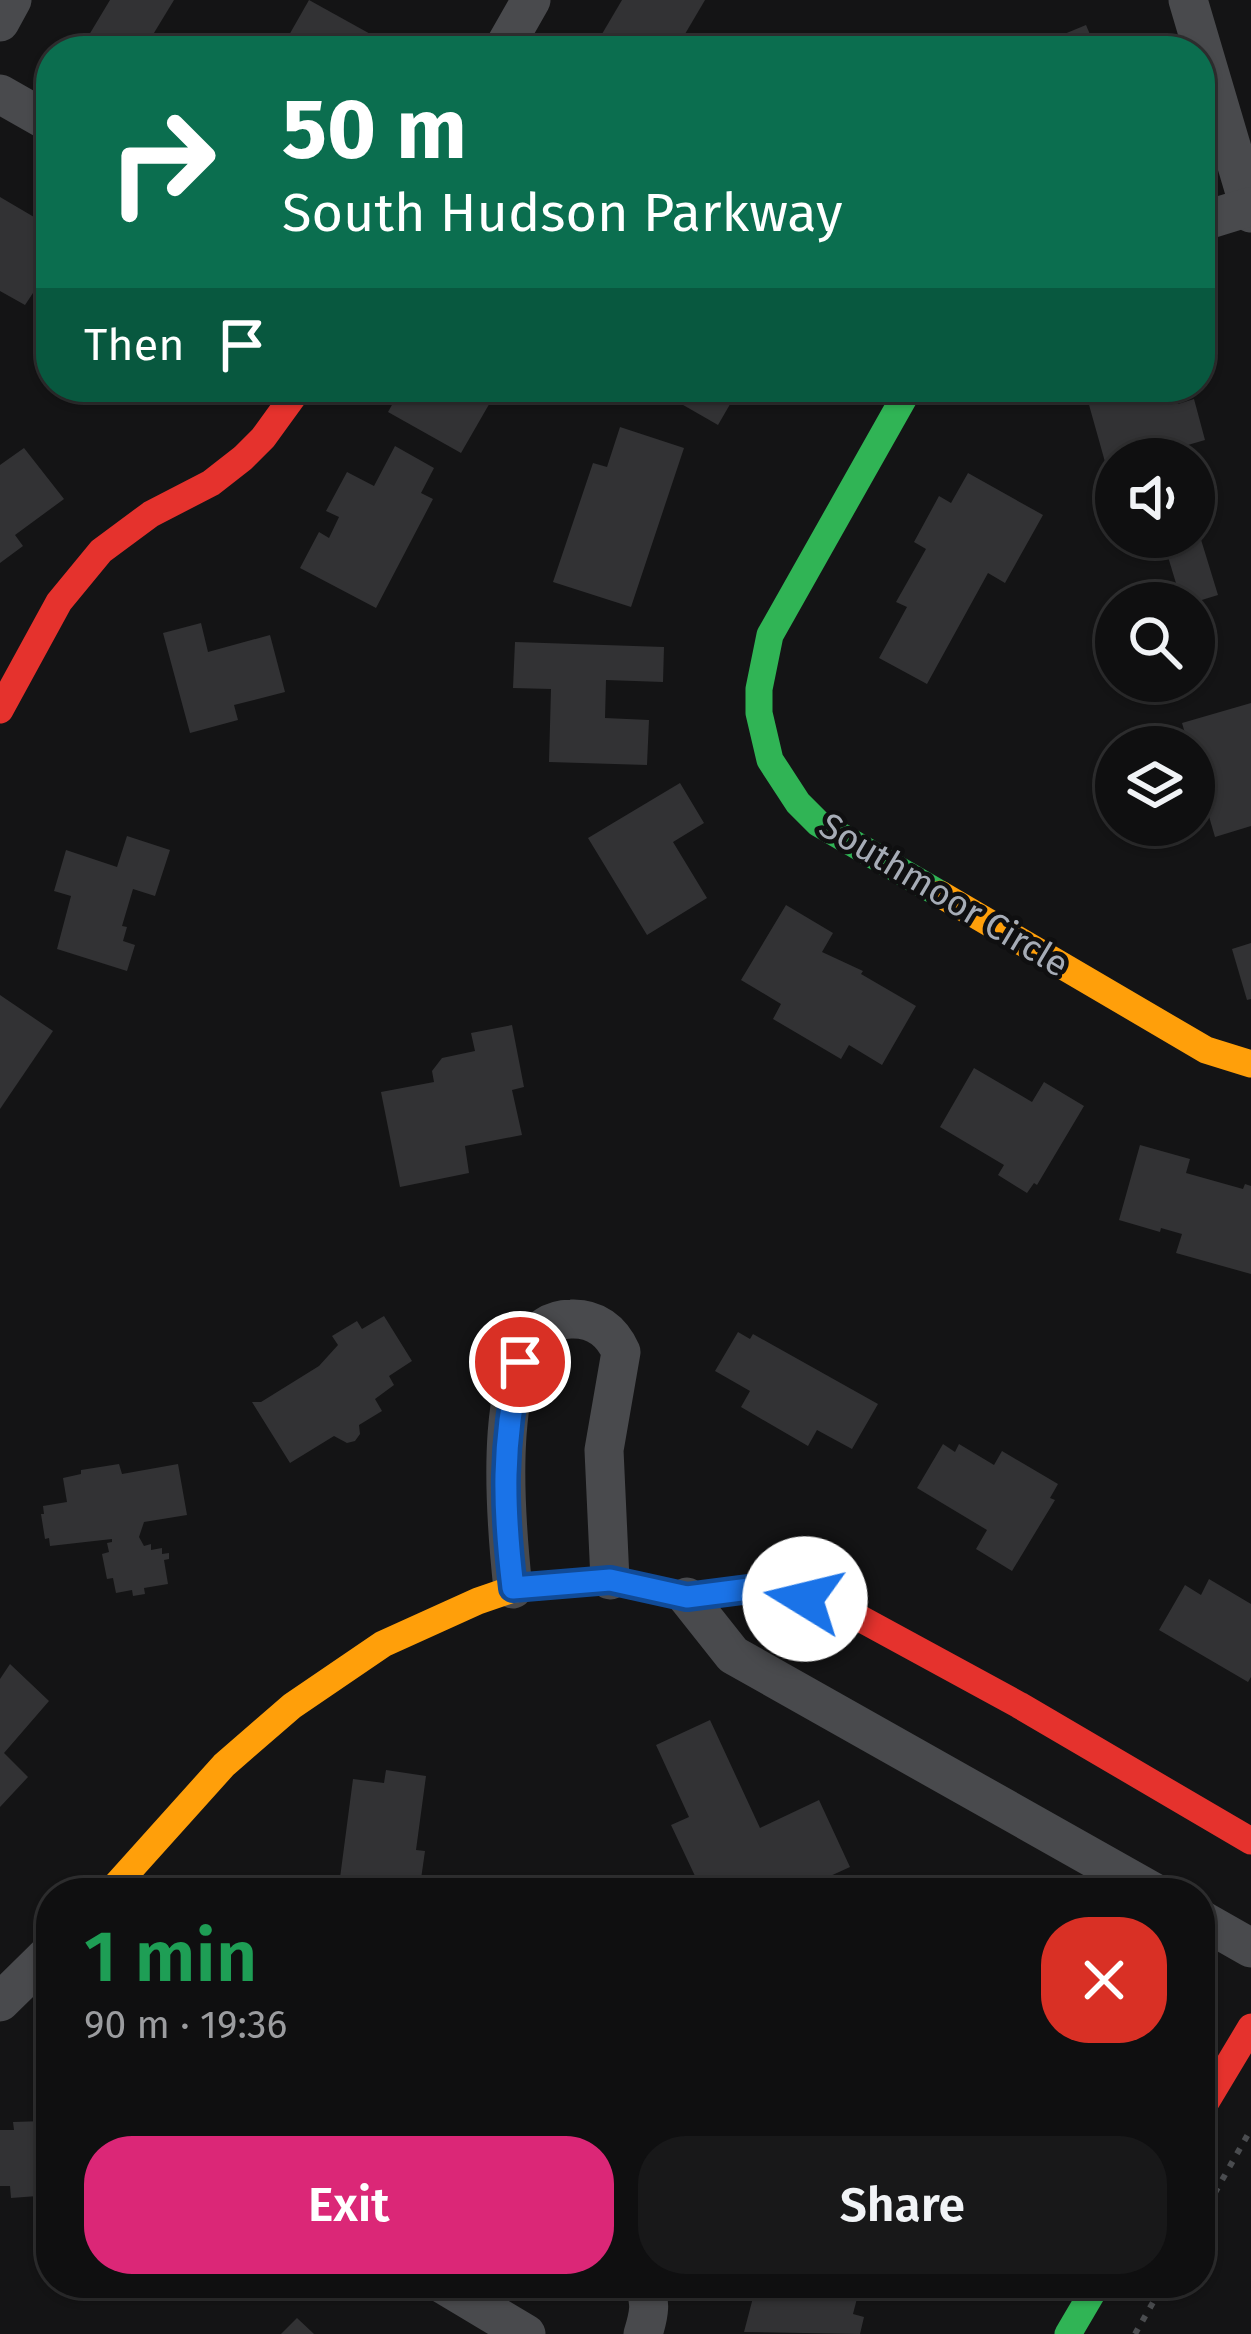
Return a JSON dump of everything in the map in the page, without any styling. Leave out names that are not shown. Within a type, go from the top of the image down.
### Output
[{"type":"street","points":[[0,22],[12,0]]},
{"type":"street","points":[[511,36],[531,0]]},
{"type":"street","points":[[1189,0],[1199,36]]},
{"type":"street","points":[[1215,90],[1250,210],[1215,218]]},
{"type":"street","points":[[0,94],[36,114]]},
{"type":"street","points":[[0,710],[10,669],[100,551],[243,458],[289,402]]},
{"type":"street","name":"Southmoor Circle","points":[[901,402],[770,634],[760,664],[758,723],[775,773],[818,823],[1206,1050],[1251,1064]]},
{"type":"street","points":[[513,1588],[504,1485],[509,1415],[520,1362],[531,1342],[545,1326],[566,1318],[588,1320],[604,1328],[622,1352],[604,1450],[610,1580]]},
{"type":"street","points":[[122,1878],[224,1765],[292,1706],[383,1644],[513,1588],[610,1580],[687,1597],[757,1588],[852,1614],[1251,1841]]},
{"type":"street","points":[[687,1597],[734,1655],[1128,1878]]},
{"type":"street","points":[[1215,1927],[1251,1948]]},
{"type":"street","points":[[0,2002],[36,1967]]},
{"type":"street","points":[[1215,2088],[1251,2027]]},
{"type":"street","points":[[466,2298],[526,2334]]},
{"type":"street","points":[[643,2334],[648,2298]]},
{"type":"street","points":[[1068,2334],[1090,2298]]},
{"type":"path","points":[[1215,2192],[1251,2128]]},
{"type":"path","points":[[1135,2334],[1155,2298]]},
{"type":"building","points":[[110,0],[174,0],[152,36],[88,36]]},
{"type":"building","points":[[309,0],[374,36],[289,36]]},
{"type":"building","points":[[622,0],[705,0],[684,36],[601,36]]},
{"type":"building","points":[[1086,25],[1091,36],[1059,36]]},
{"type":"building","points":[[0,197],[36,218],[36,295],[25,305],[0,291]]},
{"type":"building","points":[[394,402],[490,402],[461,453],[388,412]]},
{"type":"building","points":[[678,402],[731,402],[718,425]]},
{"type":"building","points":[[1088,402],[1178,404],[1195,402],[1204,438],[1098,438]]},
{"type":"building","points":[[620,427],[684,448],[631,607],[553,582],[593,463],[607,467]]},
{"type":"building","points":[[395,446],[434,468],[421,493],[433,499],[376,608],[300,568],[319,532],[329,538],[339,517],[326,511],[347,472],[374,486]]},
{"type":"building","points":[[24,448],[64,499],[15,535],[23,546],[0,563],[0,465]]},
{"type":"building","points":[[968,473],[1043,515],[1005,583],[988,573],[927,684],[879,658],[907,607],[896,602],[926,549],[914,542],[939,496],[951,503]]},
{"type":"building","points":[[1168,558],[1207,558],[1214,582],[1176,582]]},
{"type":"building","points":[[201,623],[208,652],[270,635],[285,692],[234,705],[238,720],[190,733],[163,633]]},
{"type":"building","points":[[515,642],[664,647],[663,682],[606,680],[605,718],[649,720],[647,765],[549,762],[551,689],[513,688]]},
{"type":"building","points":[[1251,703],[1251,826],[1215,837],[1215,726],[1182,723]]},
{"type":"building","points":[[680,783],[704,823],[673,842],[707,898],[647,935],[588,838]]},
{"type":"building","points":[[127,836],[170,850],[155,896],[133,889],[122,926],[127,927],[123,941],[135,945],[127,971],[57,949],[71,896],[54,891],[66,850],[117,867]]},
{"type":"building","points":[[786,905],[833,933],[822,952],[863,971],[861,974],[916,1006],[882,1065],[849,1045],[841,1059],[773,1019],[781,1004],[741,980]]},
{"type":"building","points":[[1251,943],[1251,999],[1247,1000],[1232,949]]},
{"type":"building","points":[[0,995],[53,1031],[0,1109]]},
{"type":"building","points":[[512,1025],[524,1087],[512,1090],[522,1135],[465,1146],[469,1173],[400,1187],[381,1092],[434,1082],[432,1071],[442,1058],[475,1051],[471,1033]]},
{"type":"building","points":[[974,1068],[1032,1102],[1044,1082],[1084,1106],[1037,1185],[1027,1193],[998,1175],[1004,1165],[940,1127]]},
{"type":"building","points":[[1140,1145],[1190,1159],[1186,1173],[1243,1189],[1245,1184],[1251,1186],[1251,1274],[1176,1253],[1182,1234],[1119,1220]]},
{"type":"building","points":[[384,1316],[412,1361],[389,1376],[394,1385],[375,1399],[382,1411],[359,1425],[355,1441],[347,1443],[334,1436],[290,1463],[252,1402],[261,1402],[319,1366],[338,1345],[332,1336],[357,1321],[362,1329]]},
{"type":"building","points":[[738,1332],[750,1339],[753,1334],[878,1404],[852,1449],[817,1430],[808,1446],[741,1407],[750,1391],[715,1371]]},
{"type":"building","points":[[943,1444],[955,1452],[959,1444],[994,1465],[1002,1451],[1058,1484],[1050,1498],[1055,1500],[1012,1571],[976,1549],[987,1530],[917,1488]]},
{"type":"building","points":[[119,1464],[122,1474],[178,1464],[187,1515],[144,1522],[139,1537],[144,1546],[151,1544],[151,1550],[162,1548],[162,1554],[169,1553],[164,1560],[168,1584],[144,1588],[145,1594],[133,1596],[132,1590],[116,1593],[113,1578],[107,1579],[102,1554],[109,1552],[107,1543],[112,1539],[50,1546],[41,1514],[43,1506],[67,1502],[63,1478]]},
{"type":"building","points":[[1209,1579],[1251,1604],[1248,1682],[1159,1630],[1185,1585],[1201,1595]]},
{"type":"building","points":[[10,1664],[49,1701],[4,1753],[28,1777],[0,1807],[0,1679]]},
{"type":"building","points":[[710,1720],[760,1828],[819,1800],[850,1867],[826,1878],[696,1878],[671,1825],[689,1817],[656,1745]]},
{"type":"building","points":[[386,1770],[426,1776],[416,1850],[425,1851],[421,1878],[340,1878],[353,1779],[384,1783]]},
{"type":"building","points":[[36,2121],[36,2196],[11,2198],[10,2186],[0,2186],[0,2130],[14,2130],[13,2122]]},
{"type":"building","points":[[753,2298],[857,2298],[853,2314],[864,2317],[860,2334],[744,2332]]},
{"type":"building","points":[[297,2318],[314,2334],[281,2334]]},
{"type":"traffic: fast","points":[[902,402],[770,635],[759,713],[770,760],[798,803],[818,823],[940,894]]},
{"type":"traffic: fast","points":[[1068,2334],[1089,2298]]},
{"type":"traffic: slow","points":[[940,894],[1206,1050],[1251,1064]]},
{"type":"traffic: slow","points":[[122,1878],[224,1765],[292,1706],[383,1644],[478,1601],[513,1589],[610,1580],[687,1597],[757,1588],[798,1597]]},
{"type":"traffic: jam","points":[[0,710],[59,602],[101,551],[243,458],[289,402]]},
{"type":"traffic: jam","points":[[798,1597],[852,1614],[1251,1841]]},
{"type":"traffic: jam","points":[[1215,2087],[1251,2027]]},
{"type":"route","points":[[520,1362],[509,1415],[504,1485],[513,1588],[610,1580],[687,1597],[757,1588],[805,1599]]}]
